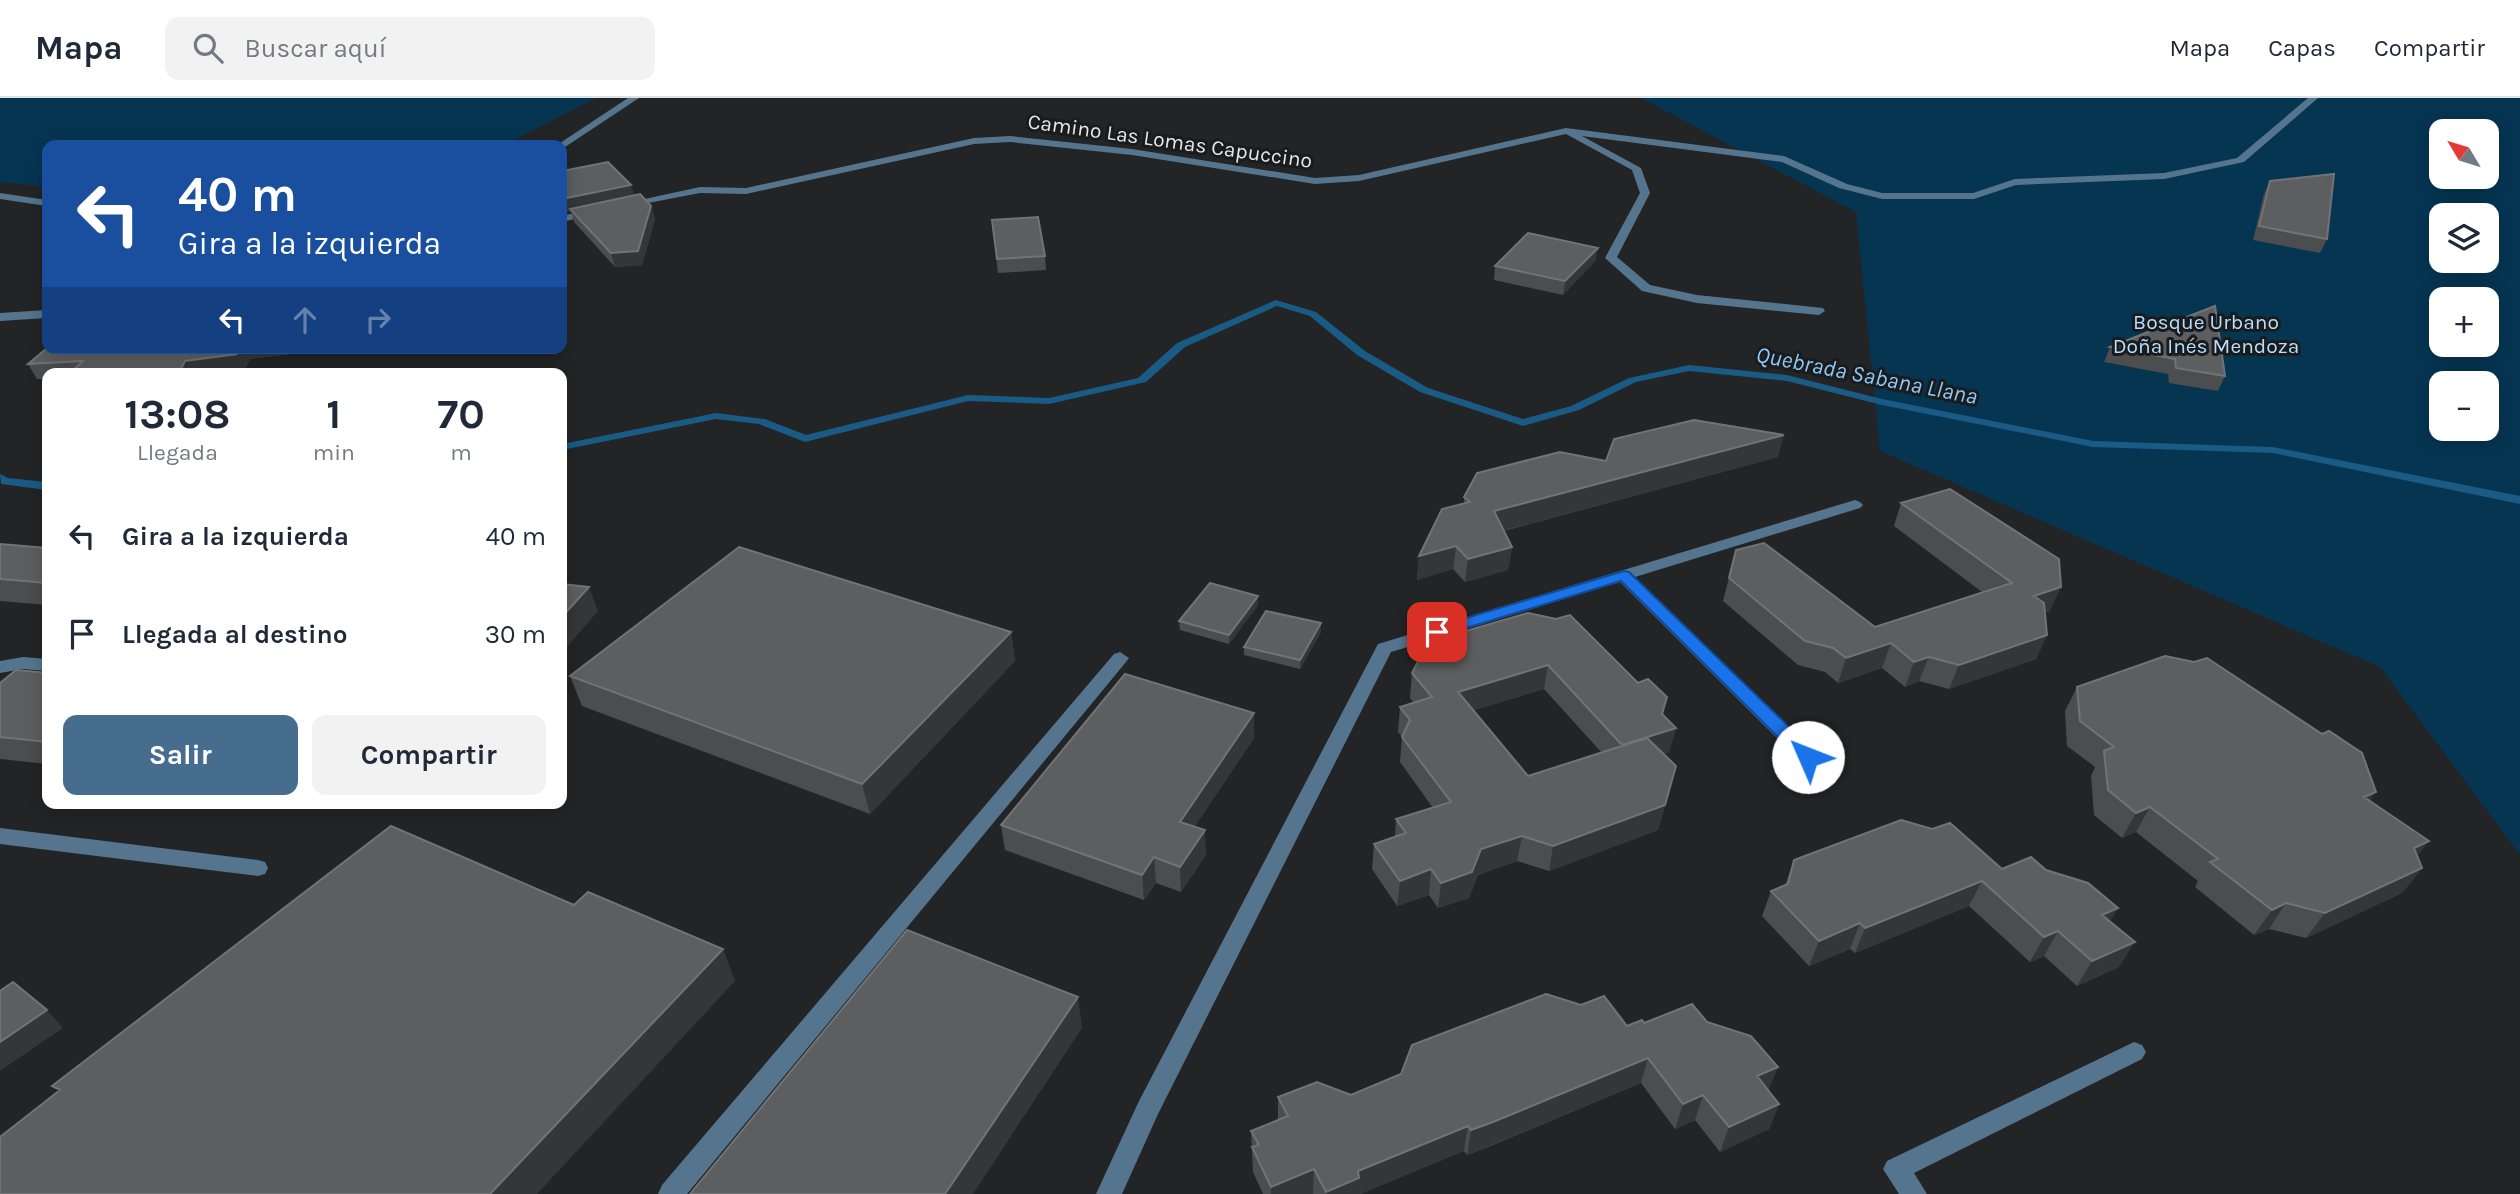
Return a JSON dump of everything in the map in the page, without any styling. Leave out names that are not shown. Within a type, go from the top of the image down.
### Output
[{"type":"street","points":[[567,142],[634,98]]},
{"type":"street","points":[[1566,131],[1784,159],[1843,186],[1882,196],[1974,196],[2015,182],[2164,176],[2240,160],[2313,98]]},
{"type":"street","points":[[1566,131],[1636,168],[1645,192],[1611,258],[1646,288],[1697,299],[1819,311]]},
{"type":"street","name":"Camino Las Lomas Capuccino","points":[[615,207],[701,190],[746,191],[974,141],[1040,140],[1315,181],[1359,178],[1566,131]]},
{"type":"street","points":[[0,196],[42,203]]},
{"type":"street","points":[[567,218],[602,210]]},
{"type":"street","points":[[0,317],[42,313]]},
{"type":"street","points":[[1109,1194],[1149,1109],[1384,648],[1856,505]]},
{"type":"street","points":[[1624,576],[1808,757]]},
{"type":"street","points":[[671,1194],[1120,658]]},
{"type":"street","points":[[0,667],[23,663],[42,665]]},
{"type":"street","points":[[0,836],[258,868]]},
{"type":"street","points":[[1914,1194],[1896,1169],[2134,1052]]},
{"type":"green space","points":[[0,98],[596,98],[514,140],[42,140],[42,186],[0,182]]},
{"type":"green space","name":"Bosque Urbano Doña Inés Mendoza","points":[[1641,98],[2520,98],[2520,855],[2380,667],[1880,451],[1856,212]]},
{"type":"building","points":[[608,162],[631,185],[567,198],[567,170]]},
{"type":"building","points":[[2334,174],[2327,239],[2259,226],[2270,181]]},
{"type":"building","points":[[640,194],[651,206],[638,251],[611,253],[570,209]]},
{"type":"building","points":[[1038,217],[1045,256],[997,259],[992,220]]},
{"type":"building","points":[[1528,233],[1598,248],[1565,281],[1495,266]]},
{"type":"building","points":[[2215,306],[2225,376],[2176,368],[2175,359],[2110,347]]},
{"type":"building","points":[[42,352],[237,354],[185,361],[182,368],[75,368],[83,361],[28,364]]},
{"type":"building","points":[[1694,420],[1784,435],[1494,511],[1512,547],[1468,559],[1456,546],[1419,556],[1442,509],[1470,502],[1464,497],[1477,473],[1560,452],[1606,461],[1614,439]]},
{"type":"building","points":[[1950,489],[2059,559],[2061,587],[2034,596],[2044,603],[2047,635],[1959,665],[1929,657],[1914,662],[1891,643],[1846,658],[1833,648],[1805,641],[1729,578],[1736,550],[1764,543],[1875,627],[2012,583],[1901,503]]},
{"type":"building","points":[[0,544],[42,548],[42,583],[0,579]]},
{"type":"building","points":[[739,547],[1011,632],[862,784],[570,676]]},
{"type":"building","points":[[1210,583],[1258,596],[1229,635],[1179,621]]},
{"type":"building","points":[[567,585],[589,587],[567,611]]},
{"type":"building","points":[[1266,611],[1321,623],[1300,660],[1244,647]]},
{"type":"building","points":[[1528,613],[1556,619],[1570,615],[1638,683],[1648,679],[1667,697],[1662,714],[1676,728],[1622,745],[1548,665],[1458,692],[1528,776],[1647,738],[1676,766],[1665,805],[1553,846],[1522,836],[1481,849],[1472,872],[1441,883],[1431,869],[1400,881],[1374,844],[1406,833],[1396,819],[1451,802],[1402,737],[1410,720],[1400,707],[1432,697],[1412,673],[1428,642]]},
{"type":"building","points":[[2165,656],[2194,662],[2207,658],[2322,734],[2329,731],[2362,753],[2376,792],[2364,797],[2429,841],[2414,848],[2422,868],[2325,913],[2286,903],[2272,910],[2210,862],[2218,859],[2150,807],[2136,813],[2108,790],[2104,751],[2114,747],[2080,721],[2077,687]]},
{"type":"building","points":[[16,670],[42,673],[42,741],[0,737],[0,683]]},
{"type":"building","points":[[1125,674],[1254,713],[1180,822],[1205,830],[1180,867],[1154,857],[1142,875],[1001,825]]},
{"type":"building","points":[[1901,820],[1932,829],[1950,823],[2002,869],[2031,857],[2046,870],[2088,883],[2118,908],[2102,915],[2135,942],[2092,961],[2058,931],[2044,937],[1982,881],[1865,928],[1860,923],[1819,941],[1771,891],[1788,884],[1794,860]]},
{"type":"building","points":[[391,826],[574,905],[588,892],[723,949],[490,1194],[0,1194],[0,1137],[60,1090],[52,1086]]},
{"type":"building","points":[[907,930],[1078,997],[945,1194],[690,1194]]},
{"type":"building","points":[[13,982],[47,1010],[0,1042],[0,991]]},
{"type":"building","points":[[1546,994],[1581,1005],[1604,996],[1627,1026],[1642,1020],[1644,1023],[1692,1004],[1707,1022],[1751,1036],[1778,1067],[1757,1076],[1779,1104],[1729,1127],[1703,1095],[1683,1104],[1648,1058],[1493,1122],[1471,1130],[1468,1126],[1358,1171],[1359,1178],[1326,1192],[1314,1169],[1271,1187],[1252,1147],[1259,1145],[1251,1131],[1288,1116],[1278,1097],[1317,1082],[1351,1095],[1401,1074],[1412,1045]]},
{"type":"waterway","name":"Quebrada Sabana Llana","points":[[567,446],[716,416],[761,421],[805,439],[968,398],[1049,401],[1142,380],[1181,345],[1276,303],[1313,314],[1361,353],[1424,390],[1523,423],[1575,408],[1633,380],[1689,368],[1787,378],[1882,402],[2093,444],[2273,450],[2520,500]]},
{"type":"waterway","name":"Quebrada Sabana Llana","points":[[0,478],[42,485]]},
{"type":"route","points":[[1437,632],[1624,576],[1808,757]]}]
